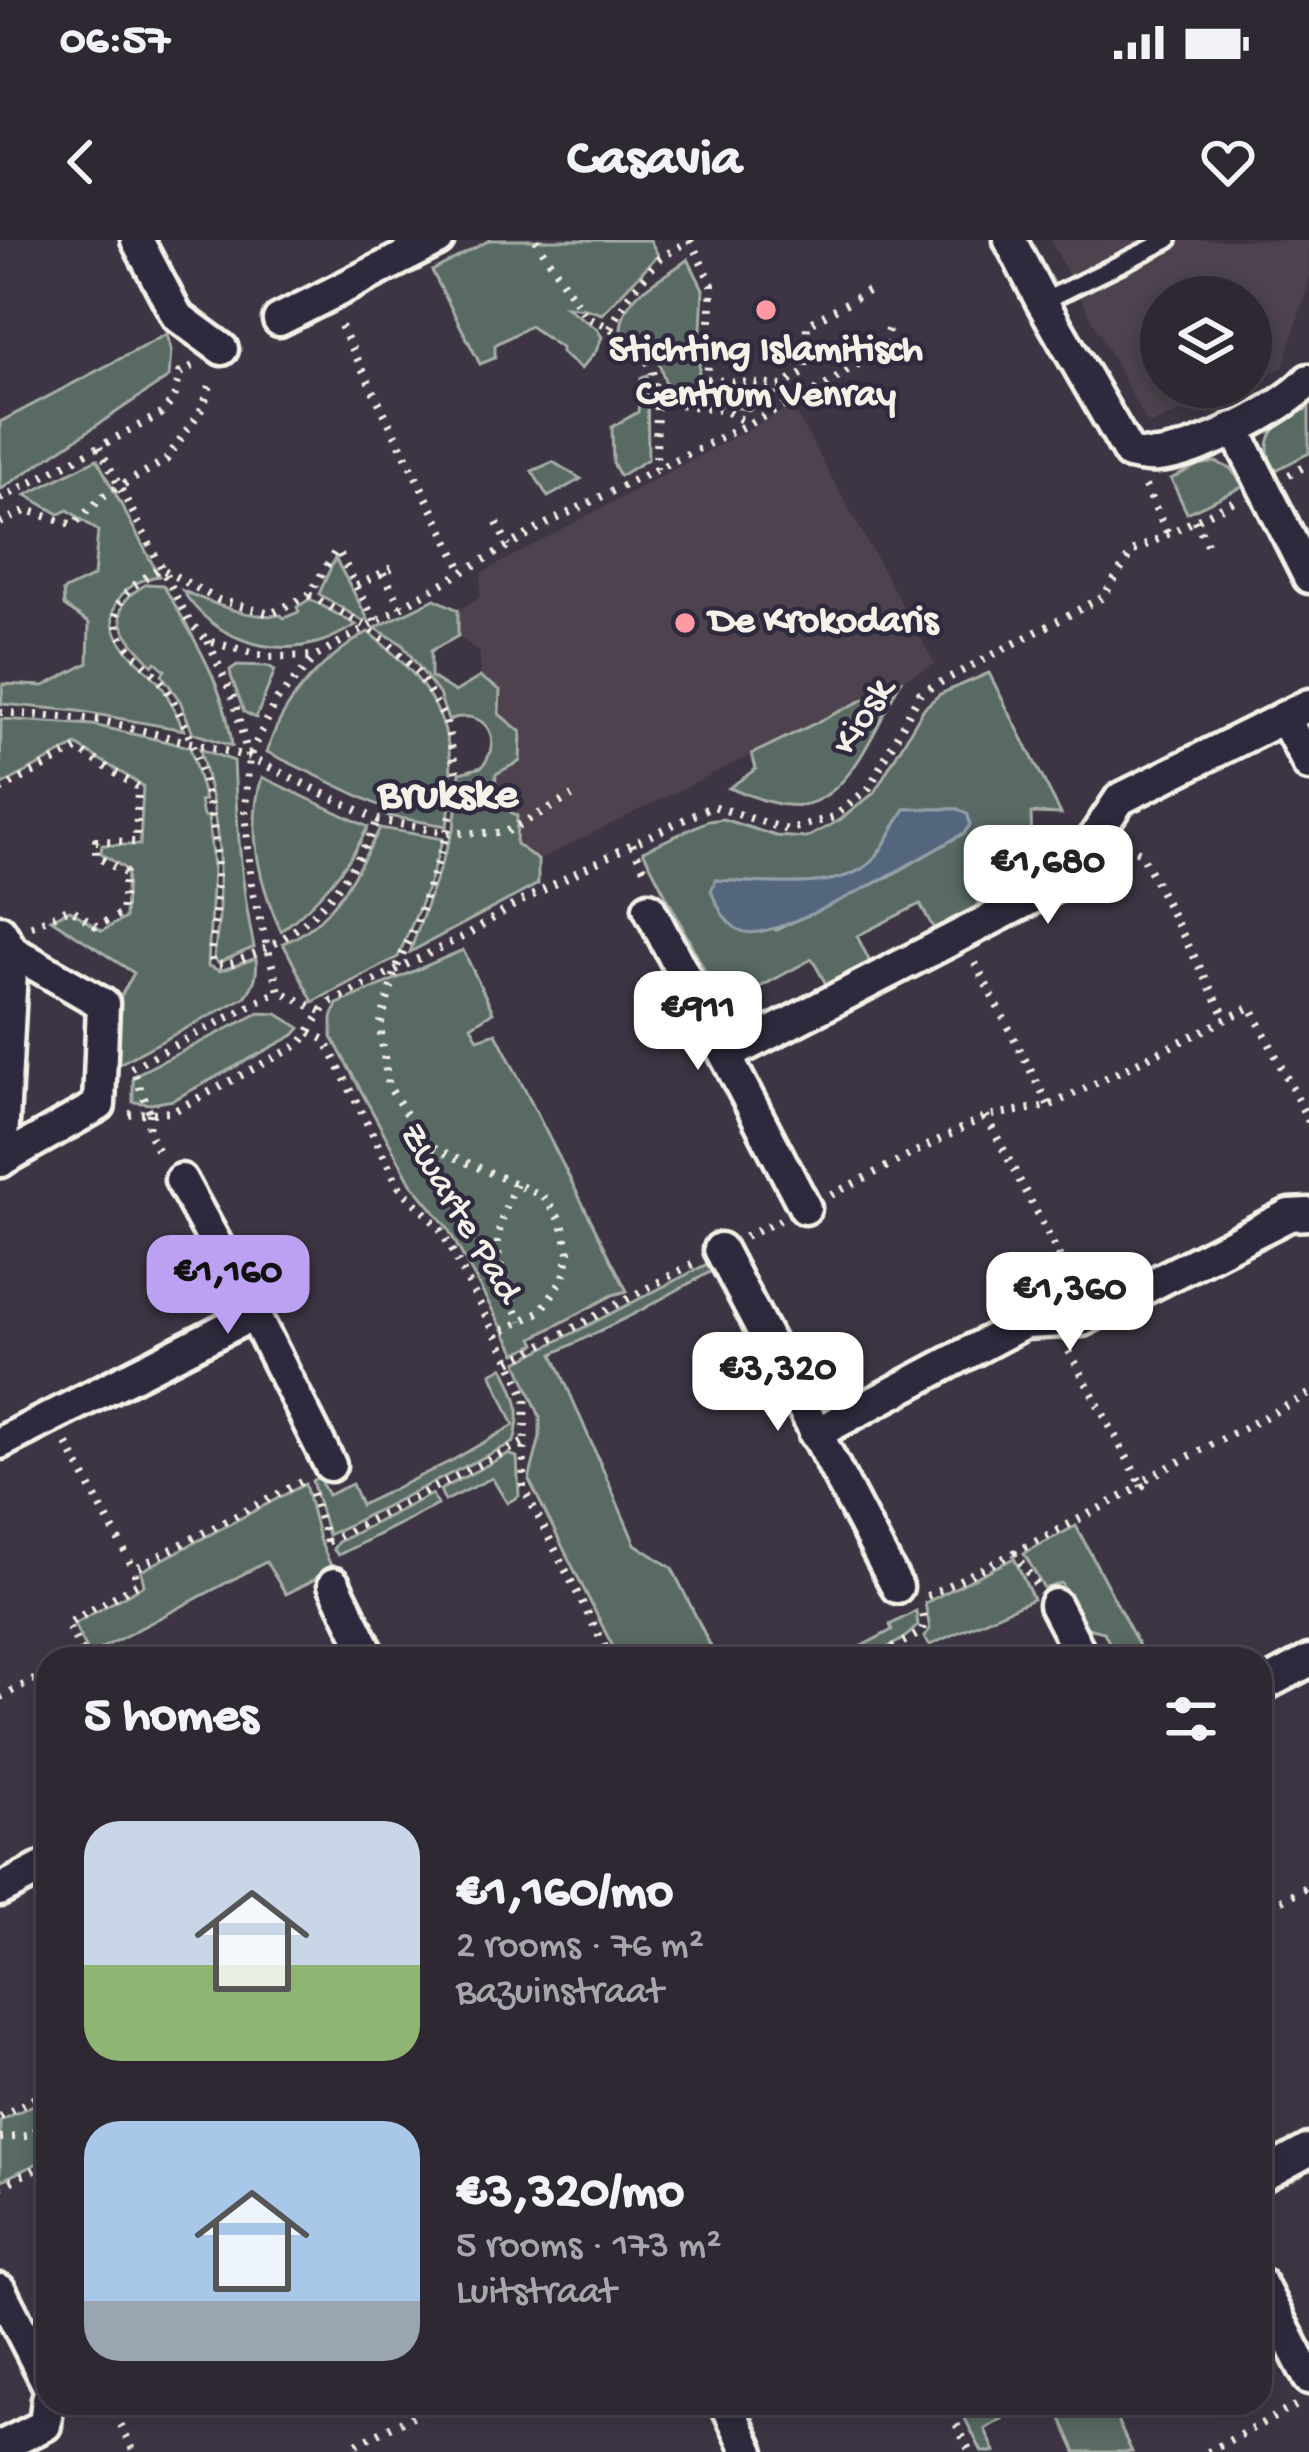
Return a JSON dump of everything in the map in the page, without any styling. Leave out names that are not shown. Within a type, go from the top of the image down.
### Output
[{"type":"street","points":[[137,240],[177,316],[222,349]]},
{"type":"street","points":[[279,320],[438,240]]},
{"type":"street","points":[[1010,240],[1129,453],[1144,457],[1173,454],[1207,442],[1280,404],[1309,380]]},
{"type":"street","points":[[1234,428],[1309,578]]},
{"type":"street","points":[[726,1055],[1065,881],[1120,799],[1297,711],[1309,765]]},
{"type":"street","points":[[649,908],[806,1208]]},
{"type":"street","points":[[1,1161],[99,1105],[103,1004],[6,940]]},
{"type":"street","points":[[1,1161],[6,940]]},
{"type":"street","points":[[181,1180],[254,1314],[319,1471]]},
{"type":"street","points":[[815,1434],[1024,1323],[1082,1320],[1289,1215],[1309,1214]]},
{"type":"street","points":[[720,1249],[897,1587]]},
{"type":"street","points":[[0,1443],[254,1314]]},
{"type":"street","points":[[334,1584],[365,1647]]},
{"type":"street","points":[[1055,1605],[1077,1647]]},
{"type":"street","points":[[1272,1680],[1309,1660]]},
{"type":"street","points":[[0,1890],[36,1870]]},
{"type":"street","points":[[1272,2170],[1309,2150]]},
{"type":"street","points":[[0,2290],[36,2360]]},
{"type":"street","points":[[1272,2306],[1309,2378]]},
{"type":"street","points":[[0,2446],[45,2425],[46,2415]]},
{"type":"street","points":[[732,2415],[749,2452]]},
{"type":"lane","points":[[1042,302],[1168,240]]},
{"type":"path","points":[[536,240],[585,316],[610,328],[651,365],[657,401],[656,469]]},
{"type":"path","points":[[610,328],[630,294],[659,260],[690,240],[712,285],[707,380],[782,386],[806,371],[808,325],[873,288]]},
{"type":"path","points":[[326,296],[463,572]]},
{"type":"path","points":[[249,757],[278,700],[316,656],[508,547],[825,386],[880,350],[891,322]]},
{"type":"path","points":[[0,499],[161,414],[174,400],[180,373],[222,349]]},
{"type":"path","points":[[0,524],[27,510],[73,525],[105,495],[166,460],[203,407],[222,349]]},
{"type":"path","points":[[657,401],[726,411],[748,424]]},
{"type":"path","points":[[99,447],[190,622],[208,641],[234,700],[249,757],[245,810],[251,885],[279,991],[321,1011],[300,1044],[172,1112],[150,1113]]},
{"type":"path","name":"Kiosk","points":[[321,1011],[514,905],[712,806],[788,830],[834,817],[869,788],[920,693],[1103,597],[1132,552],[1263,486]]},
{"type":"path","points":[[1195,520],[1211,552]]},
{"type":"path","points":[[497,523],[508,547]]},
{"type":"path","points":[[160,568],[219,600],[271,614],[309,595],[338,550],[370,624]]},
{"type":"path","points":[[357,586],[399,564]]},
{"type":"path","points":[[160,568],[128,589],[117,624],[123,639],[165,686],[194,744],[216,850],[212,964],[224,967],[291,934],[331,898],[379,820]]},
{"type":"path","points":[[383,573],[401,606]]},
{"type":"path","points":[[309,595],[370,624],[418,673],[446,721],[457,774],[447,833],[380,1026],[388,1085],[425,1144],[543,1196],[562,1222],[569,1252],[565,1277],[541,1311],[496,1334]]},
{"type":"path","points":[[208,641],[267,657],[316,656]]},
{"type":"path","points":[[0,712],[99,720],[249,757],[379,820],[447,833],[504,833],[572,796]]},
{"type":"path","points":[[0,790],[77,748],[139,788],[136,842],[96,841],[96,856],[124,873],[122,914],[96,926],[70,908],[6,940]]},
{"type":"path","points":[[1101,828],[1142,854],[1226,1018]]},
{"type":"path","points":[[961,935],[1048,1106]]},
{"type":"path","points":[[99,1105],[114,1081],[132,1068],[279,991]]},
{"type":"path","points":[[510,1362],[720,1249],[986,1117],[1048,1106],[1251,1007],[1309,1122]]},
{"type":"path","name":"Zwarte Pad","points":[[310,1032],[325,1040],[400,1188],[440,1228],[510,1362],[526,1398],[523,1487],[605,1647]]},
{"type":"path","points":[[132,1068],[150,1113],[148,1131],[162,1160],[181,1180]]},
{"type":"path","points":[[986,1117],[1091,1316]]},
{"type":"path","points":[[516,1184],[498,1229],[497,1246],[520,1322]]},
{"type":"path","points":[[894,1647],[922,1632],[921,1600],[1142,1486],[1053,1322]]},
{"type":"path","points":[[1140,1482],[1309,1394]]},
{"type":"path","points":[[52,1416],[134,1569],[137,1584],[67,1624],[77,1647]]},
{"type":"path","points":[[327,1542],[525,1441]]},
{"type":"path","points":[[134,1569],[319,1471],[327,1542],[343,1577],[334,1584]]},
{"type":"path","points":[[1013,1552],[1055,1605]]},
{"type":"path","points":[[0,1697],[36,1679]]},
{"type":"path","points":[[1272,1905],[1309,1886]]},
{"type":"path","points":[[0,2116],[36,2098]]},
{"type":"path","points":[[0,2138],[28,2136],[36,2130]]},
{"type":"path","points":[[0,2187],[36,2168]]},
{"type":"path","points":[[1208,2452],[1309,2398]]},
{"type":"path","points":[[116,2415],[134,2452]]},
{"type":"path","points":[[355,2452],[352,2446],[415,2415]]},
{"type":"path","points":[[952,2415],[970,2452]]},
{"type":"shaded area","points":[[1050,240],[1309,240],[1309,282],[1283,368],[1272,372],[1272,276],[1140,276],[1140,408],[1188,408],[1148,425]]},
{"type":"shaded area","name":"De Krokodaris","points":[[792,406],[935,664],[538,860],[516,844],[494,801],[500,690],[480,677],[480,653],[458,636],[458,610],[480,597],[481,573]]},
{"type":"green space","points":[[490,240],[650,240],[658,255],[602,314],[566,307],[602,337],[581,369],[530,326],[495,345],[495,358],[480,364],[432,271]]},
{"type":"green space","points":[[688,259],[703,289],[698,389],[777,394],[749,410],[673,395],[653,354],[621,332],[623,318],[636,297]]},
{"type":"green space","points":[[167,334],[169,377],[0,490],[0,422]]},
{"type":"green space","points":[[647,375],[648,459],[620,476],[613,463],[612,427],[638,412],[641,378]]},
{"type":"green space","points":[[1309,408],[1309,453],[1274,471],[1269,438],[1280,424]]},
{"type":"green space","points":[[97,459],[159,576],[135,584],[118,599],[115,632],[162,687],[184,730],[78,711],[1,704],[3,684],[44,686],[88,663],[89,623],[64,606],[63,591],[94,576],[98,531],[68,510],[59,514],[26,495]]},
{"type":"green space","points":[[553,462],[581,479],[548,497],[532,471]]},
{"type":"green space","points":[[1216,462],[1231,469],[1244,486],[1187,513],[1171,479]]},
{"type":"green space","points":[[335,558],[368,619],[363,621],[319,594]]},
{"type":"green space","points":[[147,584],[163,585],[196,642],[223,703],[232,746],[193,733],[180,701],[162,675],[165,670],[156,662],[153,665],[127,634],[122,624],[124,603]]},
{"type":"green space","points":[[183,591],[231,609],[284,618],[299,612],[297,607],[310,599],[356,625],[325,641],[261,645],[209,621]]},
{"type":"green space","points":[[435,599],[458,610],[458,636],[431,651],[431,677],[455,692],[480,677],[500,690],[499,714],[521,732],[520,761],[496,774],[494,801],[517,816],[516,844],[538,860],[538,884],[410,952],[454,828],[460,773],[482,767],[491,745],[481,721],[448,720],[439,694],[402,644],[375,628]]},
{"type":"green space","points":[[368,632],[412,673],[440,716],[451,766],[447,826],[382,815],[384,808],[267,752],[283,715],[306,683]]},
{"type":"green space","points":[[237,665],[275,670],[256,718],[244,712],[231,676],[230,670]]},
{"type":"green space","points":[[989,673],[1061,814],[1031,813],[1032,842],[967,879],[980,906],[934,929],[920,904],[857,936],[870,962],[826,984],[812,959],[749,993],[761,1018],[751,1025],[732,1024],[643,851],[708,821],[723,819],[776,836],[806,838],[840,820],[874,793],[924,708],[940,694]],"holes":[[[905,809],[958,809],[970,825],[964,833],[890,876],[776,930],[717,880],[795,883],[836,879],[873,861]]]},
{"type":"green space","points":[[900,682],[850,773],[820,799],[785,805],[729,788],[756,769],[752,754]]},
{"type":"green space","points":[[1,719],[93,725],[190,747],[205,800],[200,801],[203,816],[208,817],[213,867],[208,966],[220,971],[256,958],[255,978],[245,997],[117,1065],[121,996],[134,973],[51,919],[70,910],[102,931],[125,918],[127,870],[101,853],[102,845],[140,845],[143,786],[76,745],[0,786]]},
{"type":"green space","points":[[200,749],[234,761],[240,855],[254,947],[218,963],[214,957],[219,849]]},
{"type":"green space","points":[[262,777],[368,827],[330,884],[281,931],[257,856],[255,816]]},
{"type":"green space","points":[[380,828],[443,839],[427,889],[398,957],[313,1002],[283,943],[329,910]]},
{"type":"green space","points":[[463,950],[493,1012],[471,1026],[478,1039],[496,1033],[627,1291],[533,1338],[536,1344],[516,1353],[447,1227],[411,1183],[332,1037],[337,1004]]},
{"type":"green space","points":[[259,1013],[277,1014],[300,1028],[173,1100],[133,1102],[133,1076]]},
{"type":"green space","points":[[715,1260],[719,1267],[553,1354],[635,1544],[672,1568],[711,1647],[613,1647],[529,1480],[540,1417],[517,1362]]},
{"type":"green space","points":[[503,1367],[517,1403],[514,1442],[328,1535],[312,1481],[318,1477],[328,1495],[352,1484],[361,1505],[514,1425],[491,1373]]},
{"type":"green space","points":[[508,1454],[517,1457],[519,1496],[507,1503],[492,1478],[445,1501],[440,1490]]},
{"type":"green space","points":[[305,1484],[319,1539],[333,1570],[286,1594],[266,1562],[104,1647],[85,1647],[74,1624],[144,1585],[141,1571]]},
{"type":"green space","points":[[432,1494],[437,1505],[338,1555],[333,1549],[338,1542]]},
{"type":"green space","points":[[1076,1526],[1140,1647],[1111,1647],[1104,1632],[1087,1628],[1061,1583],[1044,1589],[1024,1553]]},
{"type":"green space","points":[[1014,1558],[1033,1599],[930,1645],[924,1637],[930,1629],[925,1603]]},
{"type":"green space","points":[[916,1611],[918,1625],[901,1640],[888,1647],[860,1647],[892,1630],[890,1625]]},
{"type":"green space","points":[[33,2105],[36,2111],[36,2164],[0,2181],[0,2121]]},
{"type":"green space","points":[[963,2415],[1008,2415],[985,2429],[995,2452],[982,2452]]},
{"type":"green space","points":[[1059,2415],[1115,2415],[1132,2452],[1076,2452]]},
{"type":"water","points":[[905,809],[958,809],[968,815],[970,825],[964,833],[888,876],[789,923],[745,932],[728,921],[717,904],[711,891],[716,880],[816,882],[853,873],[873,861]]},
{"type":"place","name":"Stichting Islamitisch Centrum Venray","points":[[766,310]]},
{"type":"place","name":"De Krokodaris","points":[[685,623]]},
{"type":"district","name":"Brukske","points":[[448,796]]}]
